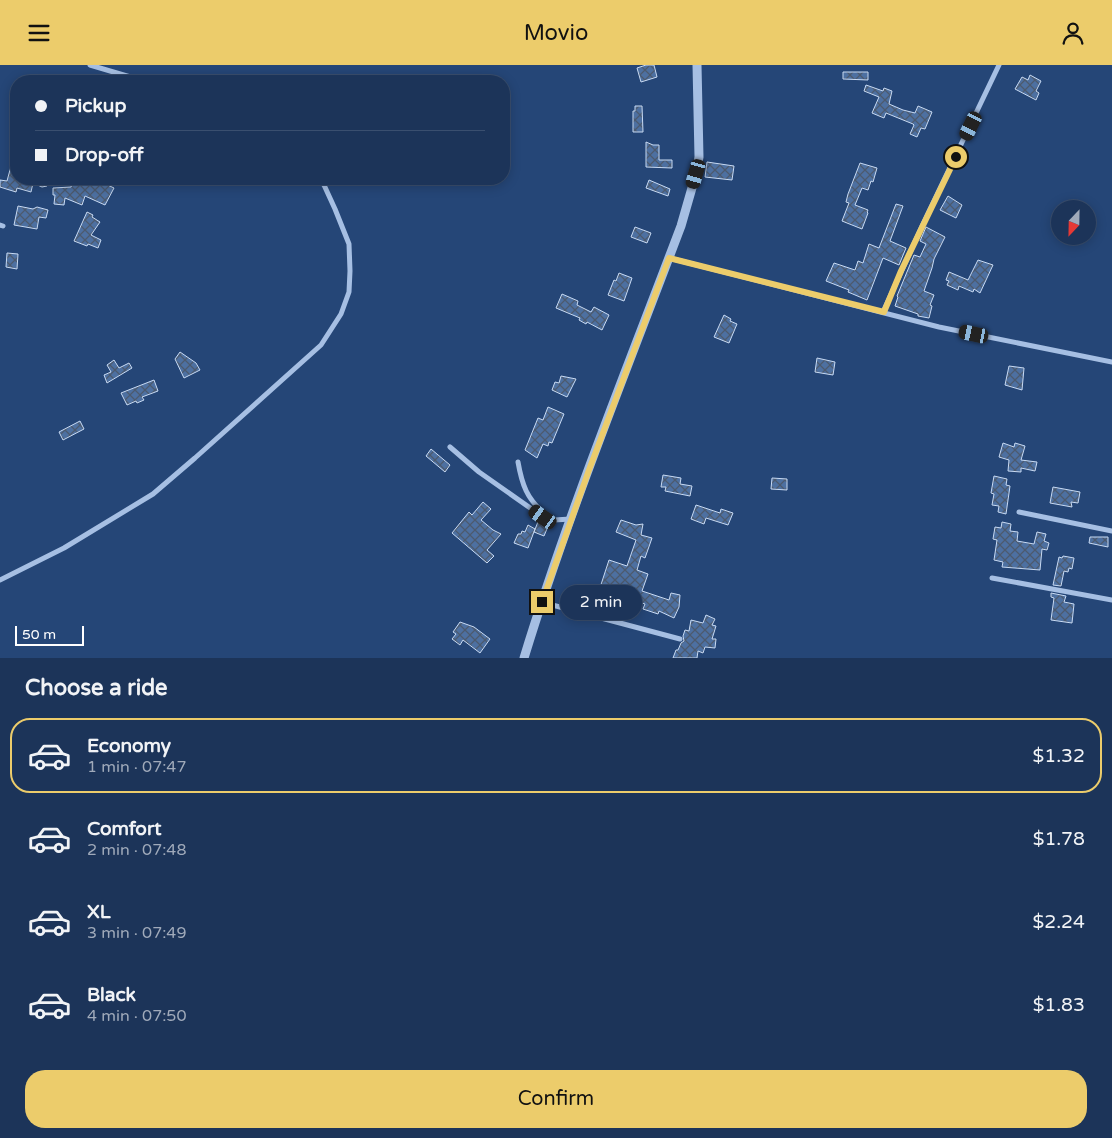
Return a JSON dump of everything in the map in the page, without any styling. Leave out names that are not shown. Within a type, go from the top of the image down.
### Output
[{"type":"street","points":[[90,65],[124,75]]},
{"type":"street","points":[[524,658],[570,519],[690,198],[699,157],[697,65]]},
{"type":"street","points":[[884,312],[909,253],[999,65]]},
{"type":"street","points":[[0,580],[64,548],[153,494],[321,345],[341,314],[349,292],[350,271],[349,244],[324,185]]},
{"type":"street","points":[[669,258],[939,327],[1112,362]]},
{"type":"street","points":[[450,447],[486,477],[543,517],[554,520],[570,519]]},
{"type":"street","points":[[518,462],[522,482],[528,496],[544,514],[554,520]]},
{"type":"street","points":[[1018,512],[1112,531]]},
{"type":"street","points":[[992,577],[1112,600]]},
{"type":"street","points":[[542,602],[680,639]]},
{"type":"building","points":[[654,65],[657,77],[641,82],[637,68]]},
{"type":"building","points":[[843,72],[868,72],[868,80],[843,79]]},
{"type":"building","points":[[1030,75],[1041,81],[1036,91],[1039,93],[1036,100],[1015,89],[1022,77],[1028,80]]},
{"type":"building","points":[[866,85],[883,91],[884,88],[892,91],[889,104],[903,110],[915,113],[918,106],[932,112],[925,129],[921,128],[917,137],[910,134],[913,124],[886,113],[884,118],[872,113],[879,97],[864,91]]},
{"type":"building","points":[[635,106],[642,106],[643,132],[633,132],[633,111],[635,111]]},
{"type":"building","points":[[646,142],[659,145],[659,160],[672,160],[672,168],[646,167]]},
{"type":"building","points":[[707,162],[734,166],[732,180],[705,177]]},
{"type":"building","points":[[860,163],[877,168],[873,182],[871,181],[868,190],[862,188],[855,205],[868,210],[862,229],[842,221],[849,203],[846,202],[848,194]]},
{"type":"building","points":[[10,170],[10,185],[33,185],[31,192],[17,188],[16,192],[0,187],[0,180],[7,181]]},
{"type":"building","points":[[649,180],[670,189],[668,196],[646,188]]},
{"type":"building","points":[[72,185],[108,185],[114,188],[105,205],[85,196],[82,205],[65,198],[64,205],[54,204],[55,195],[53,195],[53,188],[71,187]]},
{"type":"building","points":[[948,196],[962,205],[956,218],[940,210]]},
{"type":"building","points":[[896,204],[903,206],[890,241],[906,248],[899,265],[883,258],[867,300],[848,292],[849,290],[826,281],[834,263],[855,270],[858,261],[863,263],[869,244],[879,248]]},
{"type":"building","points":[[18,206],[33,209],[37,207],[48,210],[46,218],[39,217],[37,229],[14,225]]},
{"type":"building","points":[[87,212],[100,222],[91,235],[101,240],[98,248],[74,241]]},
{"type":"building","points":[[635,227],[651,233],[647,243],[631,237]]},
{"type":"building","points":[[926,227],[945,237],[934,259],[924,291],[934,295],[930,305],[932,306],[929,318],[918,316],[918,314],[895,306],[897,296],[914,255],[920,257],[926,244],[920,241]]},
{"type":"building","points":[[7,253],[18,254],[17,269],[6,267]]},
{"type":"building","points":[[978,260],[993,265],[980,293],[974,289],[973,292],[959,286],[958,290],[947,285],[949,281],[946,280],[949,272],[968,280]]},
{"type":"building","points":[[619,273],[632,278],[624,301],[608,295]]},
{"type":"building","points":[[562,294],[578,301],[577,305],[591,312],[594,307],[609,315],[602,330],[556,308]]},
{"type":"building","points":[[724,315],[731,319],[730,321],[737,324],[729,343],[714,337]]},
{"type":"building","points":[[180,352],[196,363],[200,370],[184,378],[175,359]]},
{"type":"building","points":[[817,358],[835,362],[833,375],[815,372]]},
{"type":"building","points":[[114,360],[119,368],[129,363],[132,368],[107,383],[104,375],[111,372],[107,365]]},
{"type":"building","points":[[1009,366],[1024,368],[1022,390],[1005,385]]},
{"type":"building","points":[[561,376],[576,379],[567,397],[552,390],[555,382],[559,383]]},
{"type":"building","points":[[154,380],[158,391],[142,397],[144,400],[127,405],[121,393]]},
{"type":"building","points":[[548,407],[564,414],[552,443],[549,442],[548,446],[543,444],[537,458],[525,450],[538,418],[543,420]]},
{"type":"building","points":[[80,421],[84,429],[63,440],[59,432]]},
{"type":"building","points":[[1003,443],[1014,447],[1015,443],[1025,446],[1021,460],[1037,462],[1035,471],[1021,468],[1021,472],[1008,471],[1009,460],[999,457]]},
{"type":"building","points":[[431,449],[450,465],[445,472],[426,456]]},
{"type":"building","points":[[663,475],[681,478],[680,484],[692,486],[690,496],[665,491],[666,487],[661,487]]},
{"type":"building","points":[[994,476],[1007,479],[1006,485],[1010,486],[1006,514],[998,512],[999,506],[992,505],[994,494],[991,493]]},
{"type":"building","points":[[772,478],[787,479],[787,490],[771,489]]},
{"type":"building","points":[[1053,487],[1080,492],[1078,503],[1071,502],[1072,507],[1050,503]]},
{"type":"building","points":[[483,502],[491,509],[481,520],[501,534],[487,550],[494,556],[487,563],[452,533],[469,512],[472,515]]},
{"type":"building","points":[[696,505],[720,513],[721,509],[733,513],[728,525],[706,518],[704,524],[691,519]]},
{"type":"building","points":[[539,519],[549,524],[544,536],[534,532]]},
{"type":"building","points":[[621,520],[636,525],[643,524],[641,535],[652,538],[645,558],[641,556],[637,570],[648,574],[642,591],[669,600],[671,593],[680,595],[679,607],[674,618],[659,611],[658,614],[643,609],[645,604],[616,594],[612,608],[595,603],[609,560],[627,566],[636,540],[616,532]]},
{"type":"building","points":[[1002,522],[1011,524],[1010,531],[1018,532],[1017,541],[1034,544],[1037,532],[1046,534],[1044,541],[1049,543],[1047,550],[1042,549],[1040,570],[1002,567],[1003,562],[994,560],[997,540],[993,539],[995,527],[1001,528]]},
{"type":"building","points":[[528,525],[535,529],[528,548],[514,543],[518,534],[521,534],[522,531],[525,532]]},
{"type":"building","points":[[1090,537],[1108,537],[1108,547],[1089,543]]},
{"type":"building","points":[[1063,556],[1074,558],[1072,569],[1069,568],[1068,572],[1064,571],[1061,586],[1053,585],[1059,557],[1062,558]]},
{"type":"building","points":[[1051,593],[1066,596],[1064,602],[1074,604],[1072,623],[1051,620],[1054,598],[1051,597]]},
{"type":"building","points":[[706,615],[715,619],[712,625],[716,626],[712,639],[716,639],[715,648],[705,647],[703,653],[698,651],[697,658],[673,658],[676,650],[684,641],[685,630],[689,631],[691,620],[703,623]]},
{"type":"building","points":[[460,622],[474,627],[490,639],[480,653],[463,640],[460,645],[452,639],[456,634],[453,632]]},
{"type":"route","points":[[542,602],[570,519],[669,258],[884,312],[901,271],[956,157]]}]
